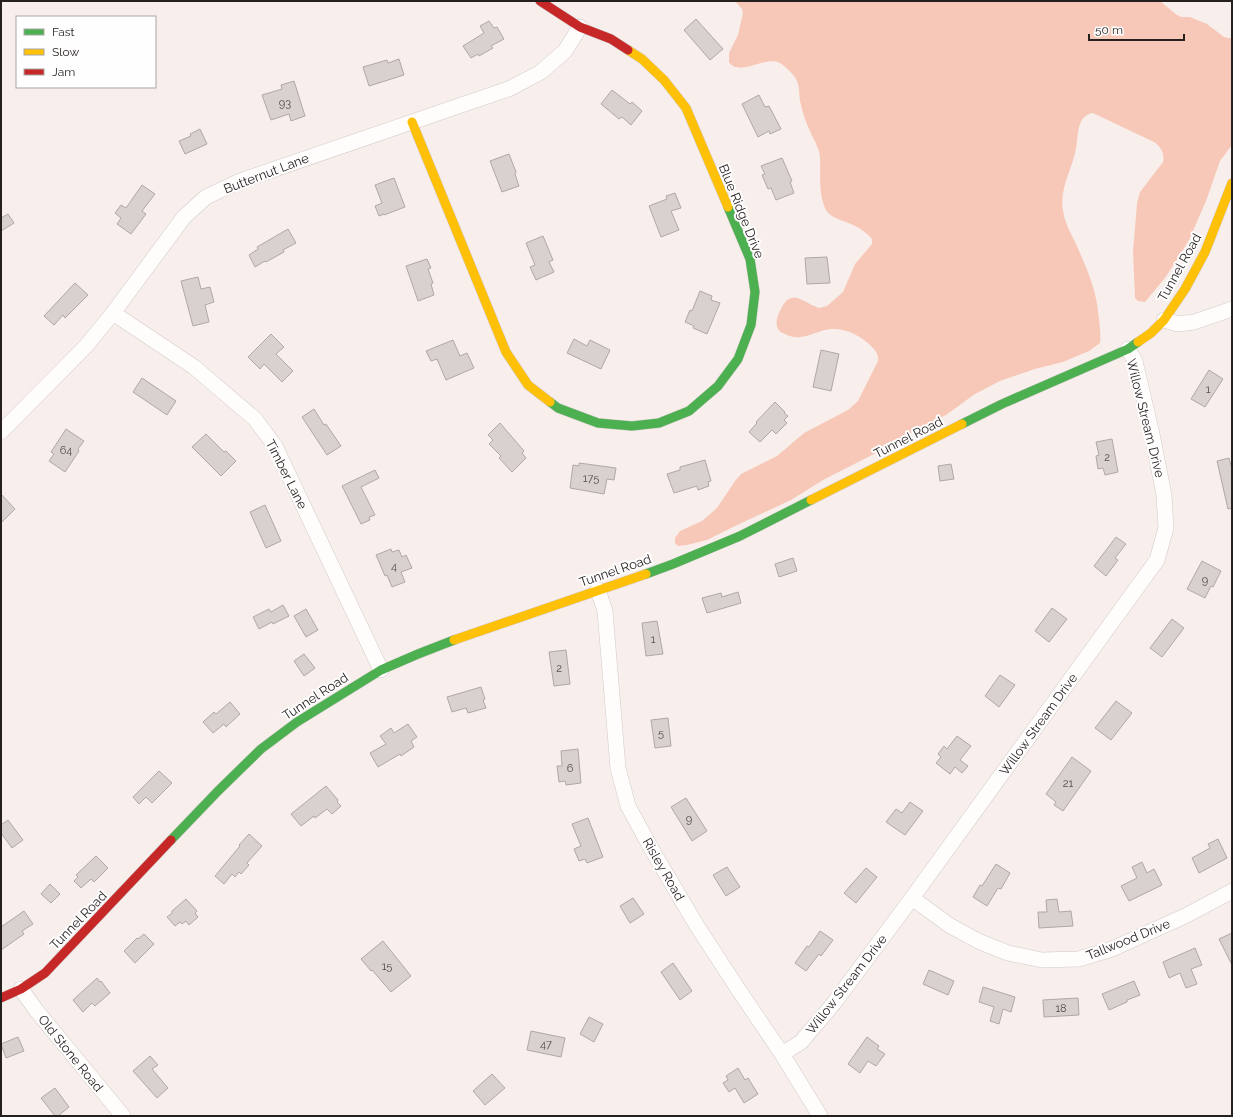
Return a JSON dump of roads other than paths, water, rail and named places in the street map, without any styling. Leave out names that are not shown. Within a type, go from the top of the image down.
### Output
[{"type":"main road","name":"Blue Ridge Drive","points":[[412,122],[506,352],[528,385],[558,408],[598,423],[632,426],[659,423],[689,411],[718,386],[738,359],[751,325],[755,292],[750,259],[686,108],[664,80],[642,59],[611,39],[580,27],[540,1]]},
{"type":"main road","name":"Tunnel Road","points":[[1,998],[21,990],[45,972],[218,791],[261,749],[297,722],[381,670],[455,640],[673,564],[740,536],[1002,404],[1128,349],[1151,333],[1164,320],[1185,289],[1205,252],[1232,183]]},
{"type":"street","name":"Butternut Lane","points":[[1,432],[86,346],[113,313],[184,217],[206,197],[240,181],[511,88],[541,72],[565,51],[580,27]]},
{"type":"street","points":[[1164,320],[1178,324],[1194,322],[1232,309]]},
{"type":"street","name":"Timber Lane","points":[[113,313],[194,367],[255,419],[275,446],[381,670]]},
{"type":"street","name":"Willow Stream Drive","points":[[782,1054],[801,1042],[834,1003],[1157,560],[1166,528],[1164,495],[1135,361],[1128,349]]},
{"type":"street","name":"Risley Road","points":[[598,590],[605,611],[618,768],[628,806],[652,850],[698,926],[782,1054],[820,1116]]},
{"type":"street","name":"Tallwood Drive","points":[[912,898],[949,925],[978,941],[1008,953],[1042,960],[1079,959],[1112,948],[1185,916],[1232,891]]},
{"type":"street","name":"Old Stone Road","points":[[21,990],[122,1116]]}]
